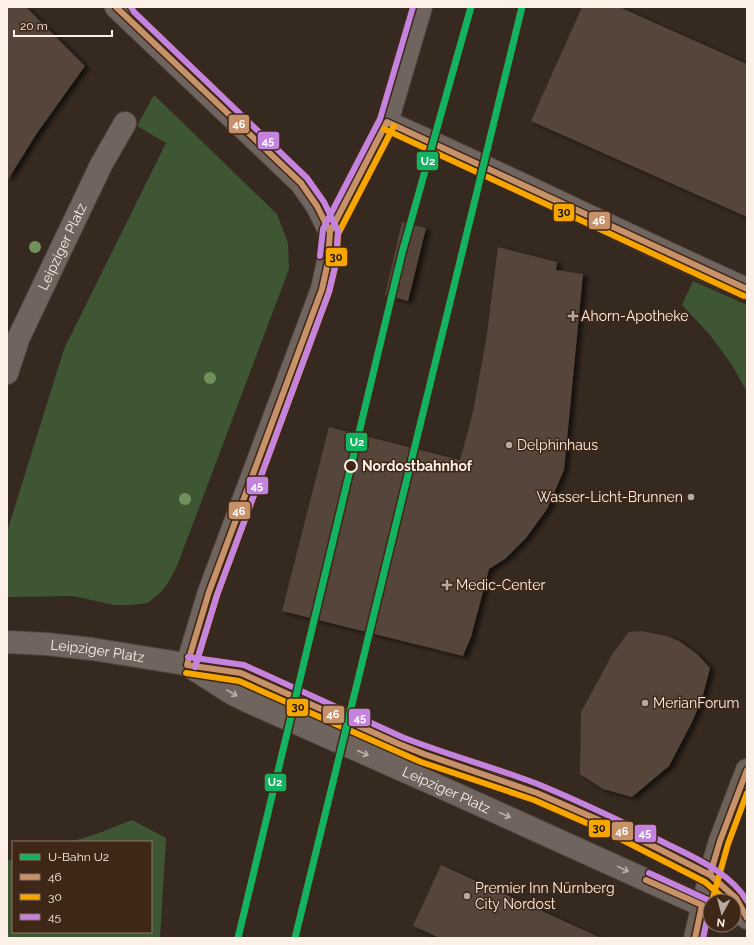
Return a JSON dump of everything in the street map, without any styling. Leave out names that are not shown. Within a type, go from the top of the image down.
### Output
[{"type":"main road","points":[[708,893],[710,875],[720,841],[747,770]]},
{"type":"main road","points":[[695,938],[702,918]]},
{"type":"street","points":[[187,665],[209,592],[322,289],[328,262],[330,232],[387,122],[421,7]]},
{"type":"street","points":[[122,10],[301,183],[317,206],[330,232]]},
{"type":"street","points":[[387,122],[747,289]]},
{"type":"street","name":"Leipziger Platz","points":[[7,373],[13,334],[101,165],[125,123]]},
{"type":"street","name":"Leipziger Platz","points":[[7,642],[46,644],[126,653],[187,665],[241,673],[424,754],[502,780],[608,824],[710,875],[736,898],[747,918]]},
{"type":"street","name":"Leipziger Platz","points":[[187,665],[231,693],[247,701],[702,905]]},
{"type":"green space","points":[[154,95],[277,214],[288,243],[289,269],[177,566],[168,583],[161,592],[148,603],[131,605],[114,605],[73,596],[7,597],[7,532],[64,349],[166,143],[137,126]]},
{"type":"green space","points":[[693,281],[747,305],[747,392],[732,365],[710,335],[682,305]]},
{"type":"green space","points":[[132,820],[166,838],[160,938],[7,938],[7,861],[12,859],[12,933],[152,933],[152,841],[73,841]]},
{"type":"building","points":[[7,7],[26,7],[85,66],[37,133],[7,181]]},
{"type":"building","points":[[582,7],[619,7],[747,64],[747,217],[531,121]]},
{"type":"building","points":[[402,222],[426,228],[408,301],[385,295]]},
{"type":"building","points":[[498,247],[557,262],[556,270],[583,274],[564,470],[547,509],[526,538],[505,559],[489,569],[471,637],[463,656],[282,611],[329,427],[460,460],[473,412],[487,334]]},
{"type":"building","name":"MerianForum","points":[[642,631],[667,636],[679,641],[697,654],[710,668],[702,699],[669,766],[632,797],[603,789],[580,774],[581,712],[613,653],[629,632]]},
{"type":"building","name":"Premier Inn Nürnberg City Nordost","points":[[441,865],[601,938],[440,938],[413,926]]},
{"type":"metro line","name":"U2","points":[[238,938],[402,253],[471,7]]},
{"type":"metro line","name":"U2","points":[[295,938],[522,7]]},
{"type":"transit line","name":"46","points":[[116,7],[301,183],[317,206],[330,232],[328,259]]},
{"type":"transit line","name":"45","points":[[131,7],[134,12],[307,178],[324,202],[338,231],[336,263],[329,292],[217,595],[195,667]]},
{"type":"transit line","name":"45","points":[[320,256],[323,229],[380,119],[413,7]]},
{"type":"transit line","name":"46","points":[[187,665],[209,592],[322,289],[328,262],[330,232],[387,122],[747,289]]},
{"type":"transit line","name":"30","points":[[195,667],[217,595],[329,292],[336,263],[338,234],[394,126]]},
{"type":"transit line","name":"30","points":[[384,129],[744,296]]},
{"type":"transit line","name":"45","points":[[188,657],[244,665],[402,737],[540,785],[620,821],[712,867],[732,882],[747,901]]},
{"type":"transit line","name":"46","points":[[187,665],[241,673],[399,744],[537,793],[608,824],[710,875],[736,898],[747,918]]},
{"type":"transit line","name":"30","points":[[186,673],[239,681],[421,762],[534,800],[605,831],[705,882],[718,893]]},
{"type":"transit line","name":"46","points":[[710,875],[720,841],[747,770]]},
{"type":"transit line","name":"30","points":[[714,893],[728,844],[747,793]]},
{"type":"transit line","name":"45","points":[[649,873],[708,900],[710,906],[703,938]]},
{"type":"transit line","name":"46","points":[[646,880],[702,905],[695,938]]},
{"type":"place","name":"Ahorn-Apotheke","points":[[573,316]]},
{"type":"place","name":"Delphinhaus","points":[[509,445]]},
{"type":"place","name":"Nordostbahnhof","points":[[351,466]]},
{"type":"place","name":"Wasser-Licht-Brunnen","points":[[691,497]]},
{"type":"place","name":"Medic-Center","points":[[447,585]]},
{"type":"place","name":"MerianForum","points":[[645,703]]},
{"type":"place","name":"Premier Inn Nürnberg City Nordost","points":[[467,896]]}]
